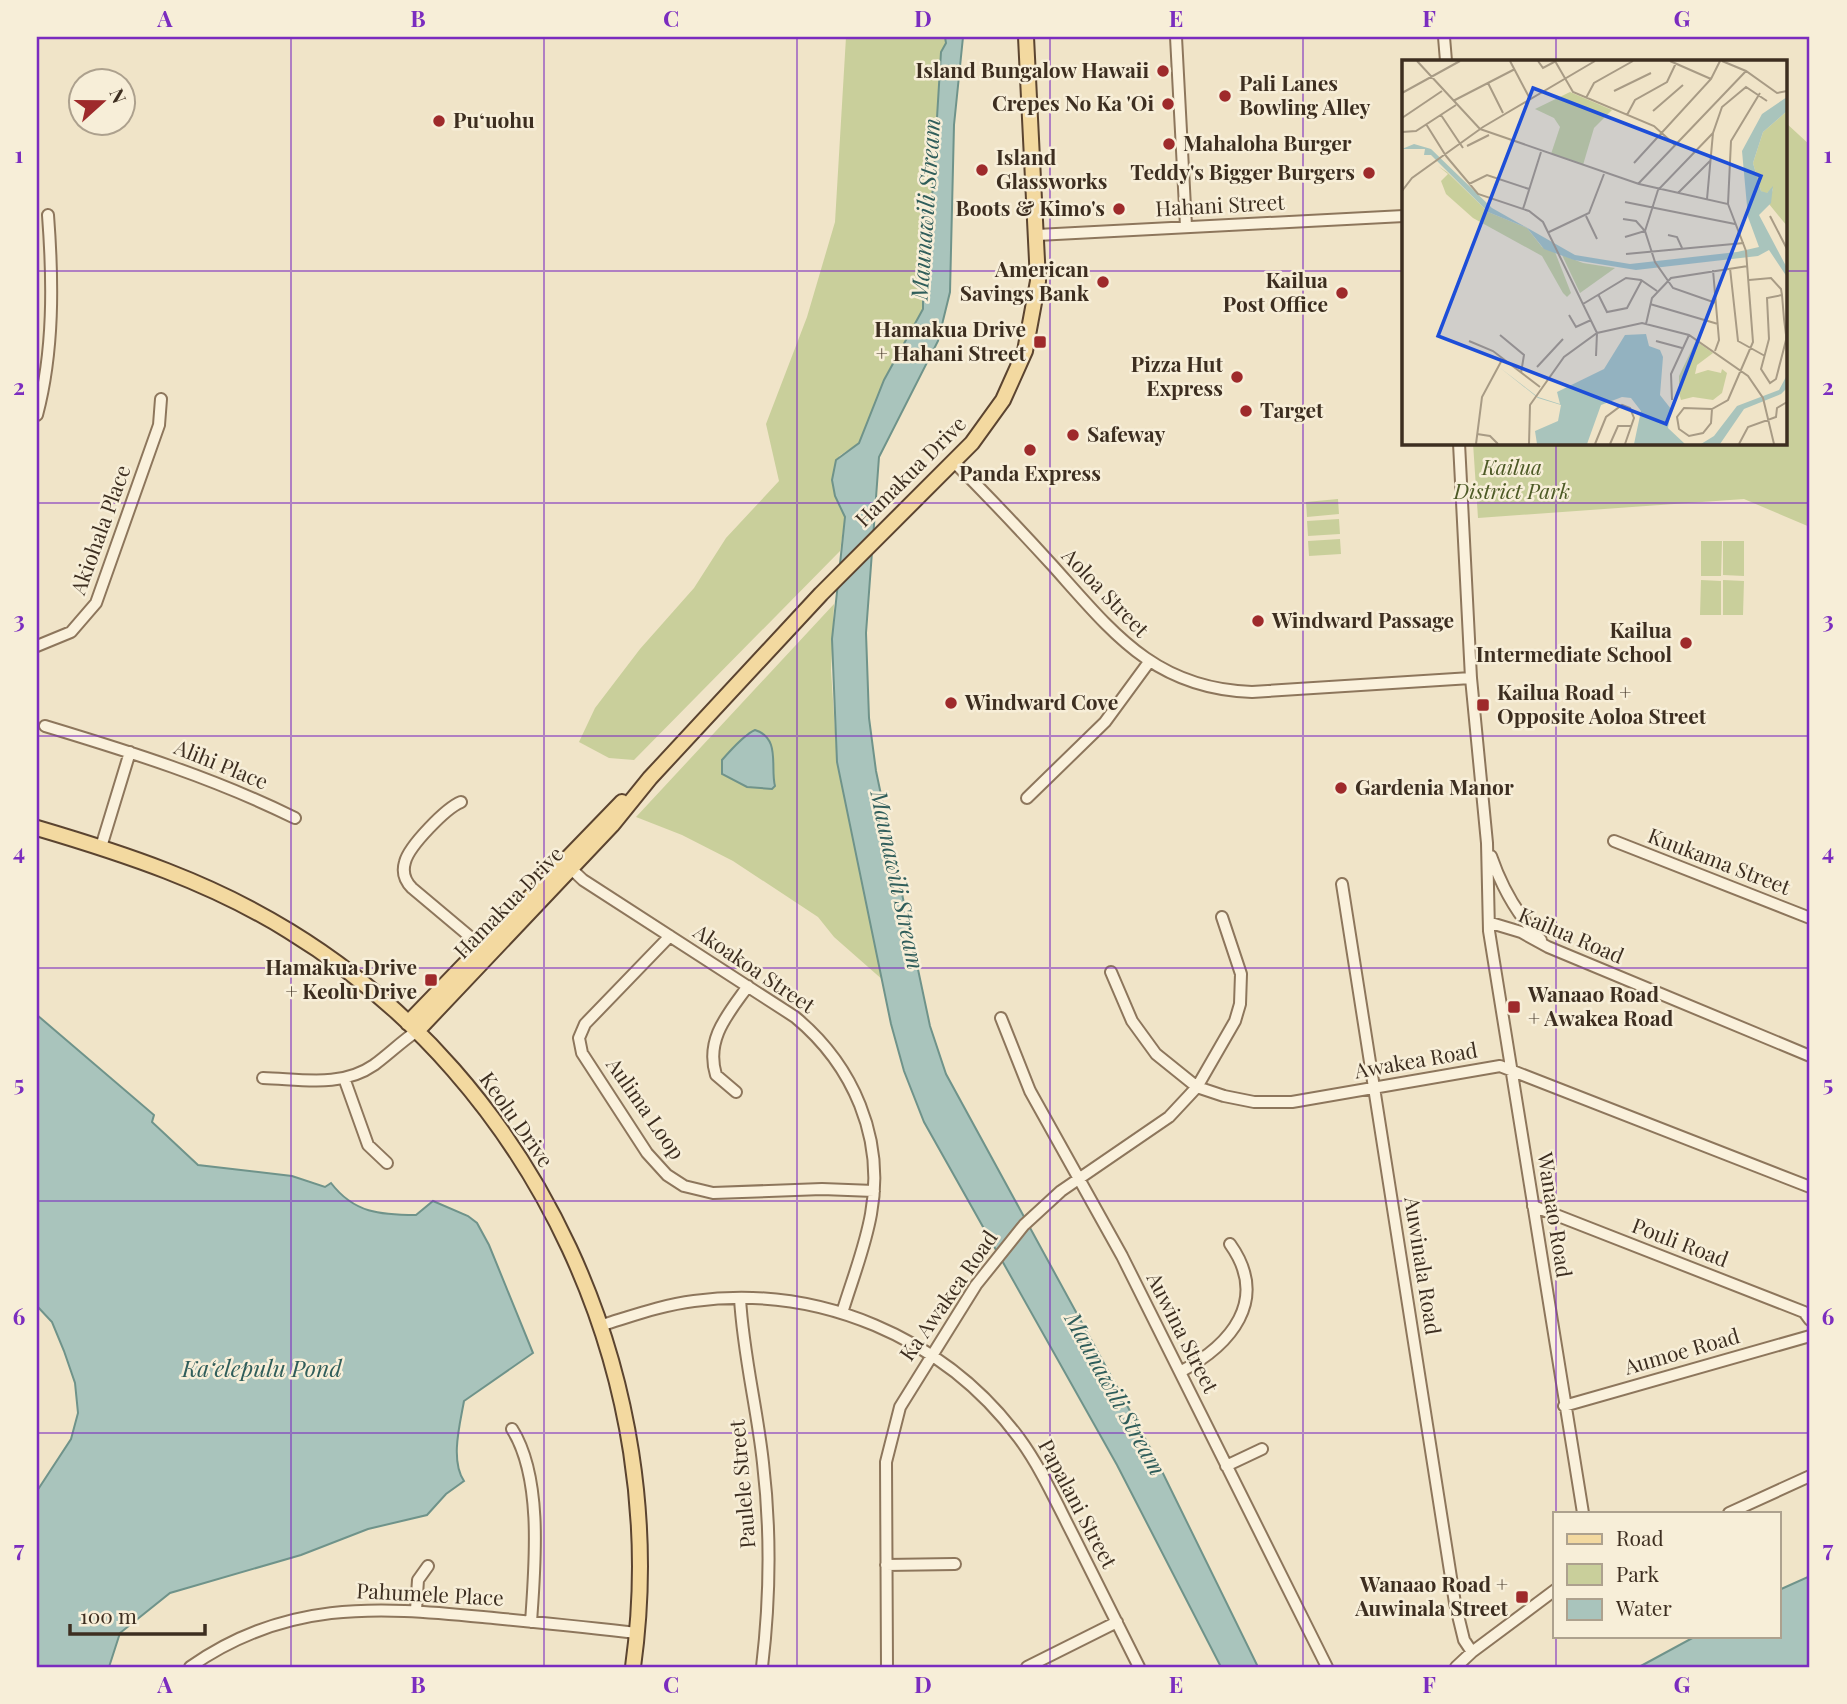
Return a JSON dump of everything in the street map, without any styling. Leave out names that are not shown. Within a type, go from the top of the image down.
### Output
[{"type":"main road","name":"Hamakua Drive","points":[[412,1027],[567,865],[604,817],[650,778],[821,594],[954,462],[994,415],[1022,359],[1036,299],[1037,235],[1026,37]]},
{"type":"main road","name":"Keolu Drive","points":[[37,828],[180,875],[263,915],[341,966],[412,1027],[476,1096],[519,1156],[559,1225],[601,1325],[622,1399],[634,1466],[640,1552],[633,1667]]},
{"type":"street","points":[[1176,37],[1186,226]]},
{"type":"street","points":[[1444,37],[1446,60]]},
{"type":"street","points":[[37,415],[48,347],[52,287],[48,215]]},
{"type":"street","name":"Hahani Street","points":[[1037,235],[1402,216]]},
{"type":"street","name":"Akiohala Place","points":[[37,646],[71,632],[96,603],[161,419],[161,400]]},
{"type":"street","name":"Kailua Road","points":[[1459,444],[1471,678],[1487,843],[1490,923],[1521,932],[1548,947],[1810,1056]]},
{"type":"street","name":"Aoloa Street","points":[[954,462],[1116,636],[1149,662],[1192,683],[1237,692],[1471,678]]},
{"type":"street","points":[[1027,797],[1105,722],[1149,662]]},
{"type":"street","name":"Alihi Place","points":[[45,726],[218,783],[295,818]]},
{"type":"street","points":[[101,847],[130,752]]},
{"type":"street","points":[[461,802],[446,811],[408,855],[404,875],[412,888],[486,951]]},
{"type":"street","name":"Kuukama Street","points":[[1614,841],[1810,918]]},
{"type":"street","points":[[1487,843],[1499,880],[1513,903],[1548,947]]},
{"type":"street","name":"Akoakoa Street","points":[[567,865],[807,1027],[847,1077],[870,1136],[874,1191],[868,1228],[842,1313]]},
{"type":"street","name":"Auwinala Road","points":[[1342,884],[1455,1603],[1464,1640],[1472,1652]]},
{"type":"street","name":"Ka Awakea Road","points":[[887,1667],[885,1475],[890,1438],[900,1407],[996,1257],[1037,1212],[1079,1178],[1169,1117],[1197,1087],[1235,1020],[1240,1004],[1241,974],[1222,917]]},
{"type":"street","name":"Wanaao Road","points":[[1490,923],[1510,1069],[1583,1512]]},
{"type":"street","name":"Aulima Loop","points":[[670,936],[585,1024],[579,1038],[582,1053],[653,1161],[675,1181],[713,1193],[822,1189],[874,1191]]},
{"type":"street","name":"Awakea Road","points":[[1111,972],[1141,1035],[1173,1069],[1197,1087],[1243,1100],[1267,1103],[1375,1089],[1500,1066],[1810,1187]]},
{"type":"street","points":[[736,1092],[716,1075],[713,1045],[719,1029],[748,986]]},
{"type":"street","name":"Auwina Street","points":[[1001,1018],[1030,1091],[1079,1178],[1180,1372],[1327,1667]]},
{"type":"street","name":"Hamakua Drive","points":[[263,1079],[317,1081],[344,1078],[372,1066],[412,1027]]},
{"type":"street","points":[[344,1078],[368,1145],[387,1163]]},
{"type":"street","name":"Pouli Road","points":[[1533,1206],[1804,1312],[1810,1320]]},
{"type":"street","points":[[1180,1372],[1202,1360],[1222,1344],[1242,1311],[1246,1273],[1243,1263],[1230,1244]]},
{"type":"street","name":"Papalani Street","points":[[601,1325],[671,1305],[740,1298],[801,1303],[842,1313],[885,1329],[931,1355],[991,1405],[1025,1447],[1043,1475],[1139,1667]]},
{"type":"street","name":"Paulele Street","points":[[740,1298],[744,1354],[756,1412],[767,1504],[768,1596],[762,1667]]},
{"type":"street","name":"Aumoe Road","points":[[1564,1406],[1810,1336]]},
{"type":"street","points":[[512,1429],[523,1447],[531,1502],[534,1573],[531,1622]]},
{"type":"street","points":[[1226,1466],[1262,1449]]},
{"type":"street","points":[[1731,1512],[1810,1476]]},
{"type":"street","points":[[886,1565],[955,1564]]},
{"type":"street","points":[[416,1610],[418,1580],[428,1566]]},
{"type":"street","points":[[1457,1667],[1472,1652],[1553,1591]]},
{"type":"street","name":"Pahumele Place","points":[[190,1667],[232,1642],[294,1618],[360,1608],[416,1610],[637,1633]]},
{"type":"street","points":[[1027,1667],[1117,1622]]},
{"type":"green space","points":[[846,37],[945,37],[947,43],[941,52],[928,245],[919,281],[923,292],[923,309],[884,380],[859,443],[839,456],[835,496],[845,517],[840,551],[634,760],[609,758],[579,742],[595,708],[640,649],[694,588],[726,538],[779,481],[766,424],[807,317],[835,222]]},
{"type":"green space","name":"Kailua District Park","points":[[1787,124],[1810,145],[1810,527],[1744,499],[1478,518],[1473,444],[1787,444]]},
{"type":"green space","points":[[1338,499],[1339,514],[1307,517],[1306,502]]},
{"type":"green space","points":[[1339,519],[1340,534],[1308,536],[1307,521]]},
{"type":"green space","points":[[1340,539],[1341,554],[1309,556],[1308,541]]},
{"type":"green space","points":[[1701,541],[1722,541],[1721,576],[1701,576]]},
{"type":"green space","points":[[1723,541],[1744,541],[1744,576],[1723,575]]},
{"type":"green space","points":[[1701,580],[1721,581],[1721,615],[1700,615]]},
{"type":"green space","points":[[1723,580],[1744,581],[1743,615],[1723,615]]},
{"type":"green space","points":[[834,604],[831,670],[837,762],[884,981],[834,937],[818,917],[733,861],[682,835],[636,817]],"holes":[[[760,731],[772,746],[773,782],[754,786],[722,774],[729,752],[738,746],[746,734]]]},
{"type":"water","name":"Maunawili Stream","points":[[945,37],[963,37],[954,125],[950,292],[938,341],[879,457],[866,633],[869,718],[876,771],[930,1026],[946,1074],[1153,1453],[1258,1667],[1221,1667],[1117,1465],[924,1122],[904,1071],[891,1024],[837,762],[832,639],[845,517],[835,496],[832,480],[836,460],[859,443],[884,380],[923,309],[923,292],[919,281],[931,216],[941,52],[946,43]]},
{"type":"water","points":[[755,730],[768,739],[771,746],[775,786],[772,789],[747,787],[722,774],[722,760]]},
{"type":"water","name":"Kaʻelepulu Pond","points":[[37,1015],[154,1115],[152,1122],[198,1165],[292,1176],[325,1187],[331,1183],[349,1201],[379,1213],[416,1215],[433,1201],[468,1216],[477,1223],[489,1245],[533,1353],[464,1401],[457,1453],[464,1481],[446,1494],[427,1515],[368,1529],[301,1555],[170,1593],[120,1633],[109,1667],[37,1667],[37,1491],[71,1439],[78,1413],[75,1383],[64,1351],[52,1322],[37,1306]]},
{"type":"water","points":[[1810,1576],[1810,1667],[1639,1667],[1692,1638],[1780,1638],[1780,1590]]},
{"type":"place","name":"Island Bungalow Hawaii","points":[[1163,71]]},
{"type":"place","name":"Pali Lanes Bowling Alley","points":[[1225,96]]},
{"type":"place","name":"Crepes No Ka 'Oi","points":[[1168,104]]},
{"type":"place","name":"Puʻuohu","points":[[439,121]]},
{"type":"place","name":"Mahaloha Burger","points":[[1169,144]]},
{"type":"place","name":"Island Glassworks","points":[[982,170]]},
{"type":"place","name":"Teddy's Bigger Burgers","points":[[1369,173]]},
{"type":"place","name":"Boots & Kimo's","points":[[1119,209]]},
{"type":"place","name":"American Savings Bank","points":[[1103,282]]},
{"type":"place","name":"Kailua Post Office","points":[[1342,293]]},
{"type":"place","name":"Hamakua Drive + Hahani Street","points":[[1040,342]]},
{"type":"place","name":"Pizza Hut Express","points":[[1237,377]]},
{"type":"place","name":"Target","points":[[1246,411]]},
{"type":"place","name":"Safeway","points":[[1073,435]]},
{"type":"place","name":"Panda Express","points":[[1030,450]]},
{"type":"place","name":"Windward Passage","points":[[1258,621]]},
{"type":"place","name":"Kailua Intermediate School","points":[[1686,643]]},
{"type":"place","name":"Windward Cove","points":[[951,703]]},
{"type":"place","name":"Kailua Road + Opposite Aoloa Street","points":[[1483,705]]},
{"type":"place","name":"Gardenia Manor","points":[[1341,788]]},
{"type":"place","name":"Hamakua Drive + Keolu Drive","points":[[431,980]]},
{"type":"place","name":"Wanaao Road + Awakea Road","points":[[1514,1007]]},
{"type":"place","name":"Wanaao Road + Auwinala Street","points":[[1522,1597]]}]
